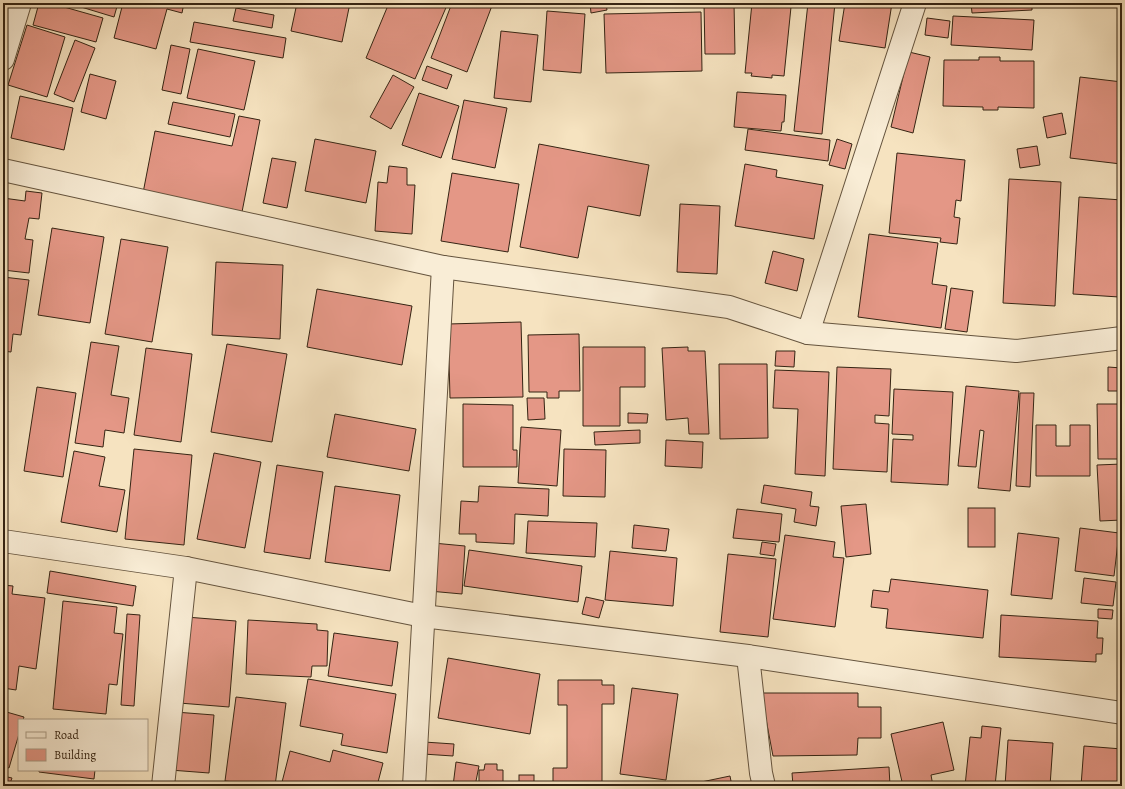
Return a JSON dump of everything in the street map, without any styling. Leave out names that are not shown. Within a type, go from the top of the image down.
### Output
[{"type":"street","points":[[3,59],[20,3]]},
{"type":"street","points":[[808,333],[915,3]]},
{"type":"street","points":[[3,170],[443,267],[729,307],[808,333],[1016,351],[1122,338]]},
{"type":"street","points":[[414,786],[443,267]]},
{"type":"street","points":[[3,541],[186,568],[423,616],[748,656],[1122,713]]},
{"type":"street","points":[[163,786],[186,568]]},
{"type":"street","points":[[748,656],[761,773],[764,786]]},
{"type":"building","points":[[39,3],[50,3],[103,18],[96,42],[33,25]]},
{"type":"building","points":[[68,3],[118,3],[114,17]]},
{"type":"building","points":[[123,3],[184,3],[182,13],[167,9],[156,49],[114,38]]},
{"type":"building","points":[[297,3],[350,3],[342,42],[291,31]]},
{"type":"building","points":[[389,3],[448,3],[415,79],[366,58]]},
{"type":"building","points":[[452,3],[493,3],[467,72],[431,58]]},
{"type":"building","points":[[590,3],[606,3],[607,10],[591,13]]},
{"type":"building","points":[[704,3],[734,3],[735,54],[705,54]]},
{"type":"building","points":[[752,3],[791,7],[784,76],[772,75],[772,78],[751,76],[752,73],[745,73]]},
{"type":"building","points":[[808,3],[835,3],[822,134],[794,131]]},
{"type":"building","points":[[845,3],[892,3],[885,48],[839,41]]},
{"type":"building","points":[[971,3],[1032,3],[1032,10],[972,13]]},
{"type":"building","points":[[236,8],[274,15],[272,28],[233,21]]},
{"type":"building","points":[[547,11],[585,14],[581,73],[543,70]]},
{"type":"building","points":[[701,12],[702,71],[606,73],[604,14]]},
{"type":"building","points":[[953,16],[1034,20],[1032,50],[951,45]]},
{"type":"building","points":[[927,18],[950,21],[948,38],[925,35]]},
{"type":"building","points":[[194,22],[286,38],[283,58],[190,42]]},
{"type":"building","points":[[27,25],[65,37],[47,97],[8,85]]},
{"type":"building","points":[[501,31],[538,35],[531,102],[494,98]]},
{"type":"building","points":[[75,40],[95,48],[74,102],[54,94]]},
{"type":"building","points":[[171,45],[190,49],[181,94],[162,90]]},
{"type":"building","points":[[198,49],[255,61],[244,110],[187,98]]},
{"type":"building","points":[[909,52],[930,57],[913,133],[891,127]]},
{"type":"building","points":[[979,57],[1000,57],[1000,61],[1034,61],[1034,108],[998,107],[998,110],[983,110],[983,107],[943,106],[944,60],[979,60]]},
{"type":"building","points":[[427,66],[452,75],[447,89],[422,80]]},
{"type":"building","points":[[90,74],[116,81],[106,119],[81,112]]},
{"type":"building","points":[[393,75],[414,87],[391,129],[370,117]]},
{"type":"building","points":[[1080,77],[1122,82],[1121,164],[1070,158]]},
{"type":"building","points":[[737,92],[786,95],[784,122],[782,122],[781,131],[734,127]]},
{"type":"building","points":[[419,93],[459,106],[441,158],[402,145]]},
{"type":"building","points":[[20,96],[73,108],[64,150],[11,138]]},
{"type":"building","points":[[464,100],[507,108],[495,168],[452,159]]},
{"type":"building","points":[[173,102],[235,114],[230,137],[168,124]]},
{"type":"building","points":[[1062,113],[1066,134],[1047,138],[1043,117]]},
{"type":"building","points":[[239,116],[260,120],[242,212],[143,193],[155,131],[232,146]]},
{"type":"building","points":[[748,129],[830,140],[828,161],[745,150]]},
{"type":"building","points":[[315,139],[376,151],[366,203],[305,191]]},
{"type":"building","points":[[837,139],[852,144],[845,169],[829,165]]},
{"type":"building","points":[[539,144],[649,165],[640,216],[588,206],[578,258],[520,247]]},
{"type":"building","points":[[1037,146],[1040,165],[1020,168],[1017,149]]},
{"type":"building","points":[[897,153],[965,160],[961,201],[956,200],[954,217],[960,218],[957,244],[940,242],[941,238],[889,233]]},
{"type":"building","points":[[272,158],[296,162],[287,208],[263,203]]},
{"type":"building","points":[[745,164],[777,170],[776,177],[823,185],[814,239],[735,226]]},
{"type":"building","points":[[389,166],[407,168],[407,185],[415,185],[412,234],[375,231],[378,182],[387,183]]},
{"type":"building","points":[[452,173],[519,184],[508,252],[441,241]]},
{"type":"building","points":[[1009,179],[1061,182],[1055,306],[1003,303]]},
{"type":"building","points":[[26,191],[42,193],[39,219],[29,218],[25,239],[33,240],[29,273],[3,270],[3,198],[25,201]]},
{"type":"building","points":[[1079,197],[1122,200],[1122,259],[1119,297],[1073,294]]},
{"type":"building","points":[[680,204],[720,206],[717,274],[677,272]]},
{"type":"building","points":[[52,228],[104,237],[90,323],[38,315]]},
{"type":"building","points":[[869,234],[938,243],[932,284],[947,286],[941,328],[858,317]]},
{"type":"building","points":[[121,239],[168,247],[152,342],[105,334]]},
{"type":"building","points":[[773,251],[804,259],[797,291],[765,283]]},
{"type":"building","points":[[216,262],[283,265],[280,339],[212,335]]},
{"type":"building","points":[[3,277],[29,280],[21,335],[13,334],[11,352],[3,351]]},
{"type":"building","points":[[951,288],[973,291],[967,332],[945,329]]},
{"type":"building","points":[[317,289],[412,306],[402,365],[307,347]]},
{"type":"building","points":[[521,322],[523,397],[450,398],[448,324]]},
{"type":"building","points":[[579,334],[580,391],[559,391],[559,398],[547,398],[547,392],[529,392],[528,335]]},
{"type":"building","points":[[91,342],[119,346],[111,395],[129,398],[124,433],[105,430],[103,447],[75,443]]},
{"type":"building","points":[[227,344],[287,354],[272,442],[211,432]]},
{"type":"building","points":[[583,347],[645,347],[645,387],[620,387],[620,426],[583,426]]},
{"type":"building","points":[[688,347],[688,351],[705,351],[709,434],[689,434],[688,418],[666,420],[662,348]]},
{"type":"building","points":[[146,348],[192,354],[181,442],[134,435]]},
{"type":"building","points":[[776,351],[795,351],[794,367],[775,366]]},
{"type":"building","points":[[719,364],[767,364],[768,438],[720,439]]},
{"type":"building","points":[[837,367],[891,369],[889,416],[875,415],[875,423],[889,424],[887,472],[833,469]]},
{"type":"building","points":[[1108,367],[1122,368],[1122,391],[1108,391]]},
{"type":"building","points":[[775,370],[829,372],[825,476],[795,474],[798,409],[773,408]]},
{"type":"building","points":[[966,386],[1019,391],[1010,491],[978,488],[984,431],[980,430],[976,467],[958,466]]},
{"type":"building","points":[[37,387],[76,393],[63,477],[24,471]]},
{"type":"building","points":[[894,389],[953,392],[948,485],[891,482],[893,439],[913,440],[913,435],[892,434]]},
{"type":"building","points":[[1020,393],[1034,393],[1030,487],[1016,486]]},
{"type":"building","points":[[527,398],[544,398],[545,419],[528,420]]},
{"type":"building","points":[[463,404],[513,405],[513,450],[517,450],[517,467],[463,467]]},
{"type":"building","points":[[1097,404],[1122,404],[1122,459],[1098,459]]},
{"type":"building","points":[[628,413],[648,414],[647,423],[628,423]]},
{"type":"building","points":[[335,414],[416,429],[409,471],[327,457]]},
{"type":"building","points":[[1036,425],[1056,425],[1056,446],[1070,446],[1070,425],[1090,425],[1090,476],[1036,476]]},
{"type":"building","points":[[521,427],[561,430],[557,486],[518,483]]},
{"type":"building","points":[[640,430],[640,443],[595,445],[594,432]]},
{"type":"building","points":[[666,440],[703,442],[702,468],[665,466]]},
{"type":"building","points":[[134,449],[192,455],[184,545],[125,539]]},
{"type":"building","points":[[564,449],[606,450],[605,497],[563,496]]},
{"type":"building","points":[[74,451],[105,457],[99,486],[125,490],[117,532],[61,522]]},
{"type":"building","points":[[214,453],[261,462],[245,548],[197,539]]},
{"type":"building","points":[[1122,464],[1122,520],[1100,521],[1097,465]]},
{"type":"building","points":[[277,465],[323,472],[310,559],[264,552]]},
{"type":"building","points":[[764,485],[812,492],[810,506],[819,507],[816,526],[794,522],[796,509],[761,503]]},
{"type":"building","points":[[335,486],[400,495],[390,571],[325,562]]},
{"type":"building","points":[[479,486],[549,489],[548,516],[515,514],[514,544],[476,542],[476,534],[459,534],[461,501],[478,502]]},
{"type":"building","points":[[866,504],[871,554],[846,557],[841,506]]},
{"type":"building","points":[[968,508],[995,508],[995,547],[968,547]]},
{"type":"building","points":[[737,509],[782,514],[779,542],[733,538]]},
{"type":"building","points":[[528,521],[597,523],[595,557],[526,553]]},
{"type":"building","points":[[634,525],[669,529],[666,551],[632,548]]},
{"type":"building","points":[[1080,528],[1119,533],[1114,576],[1075,571]]},
{"type":"building","points":[[1018,533],[1059,538],[1052,599],[1011,595]]},
{"type":"building","points":[[785,535],[835,542],[833,557],[844,558],[835,627],[773,619]]},
{"type":"building","points":[[762,542],[776,544],[774,556],[760,554]]},
{"type":"building","points":[[433,543],[465,546],[462,594],[429,591]]},
{"type":"building","points":[[469,550],[582,566],[578,602],[464,586]]},
{"type":"building","points":[[610,551],[677,558],[673,606],[605,600]]},
{"type":"building","points":[[728,554],[776,559],[768,637],[720,632]]},
{"type":"building","points":[[50,571],[136,586],[133,606],[47,593]]},
{"type":"building","points":[[1084,578],[1116,582],[1113,606],[1081,603]]},
{"type":"building","points":[[891,579],[988,590],[983,638],[886,628],[888,609],[871,607],[873,590],[889,592]]},
{"type":"building","points":[[3,585],[13,586],[12,594],[45,598],[36,669],[19,666],[16,690],[3,688]]},
{"type":"building","points":[[586,597],[604,601],[599,618],[582,614]]},
{"type":"building","points":[[63,601],[117,607],[114,633],[123,634],[117,685],[109,684],[106,714],[53,709]]},
{"type":"building","points":[[1098,609],[1113,610],[1112,619],[1098,618]]},
{"type":"building","points":[[127,614],[140,615],[134,706],[121,705]]},
{"type":"building","points":[[1001,615],[1098,621],[1097,638],[1103,638],[1102,654],[1096,654],[1096,662],[999,657]]},
{"type":"building","points":[[186,617],[236,621],[229,707],[179,703]]},
{"type":"building","points":[[248,620],[317,624],[317,630],[328,631],[327,666],[312,666],[311,677],[246,674]]},
{"type":"building","points":[[334,633],[398,642],[392,686],[328,676]]},
{"type":"building","points":[[448,658],[540,674],[530,734],[438,718]]},
{"type":"building","points":[[308,679],[396,694],[387,753],[341,745],[343,734],[300,726]]},
{"type":"building","points":[[558,680],[602,680],[602,685],[614,685],[614,704],[602,704],[602,785],[553,785],[553,768],[567,768],[567,705],[558,705]]},
{"type":"building","points":[[632,688],[678,694],[666,780],[620,774]]},
{"type":"building","points":[[761,693],[858,693],[858,707],[881,707],[881,738],[858,738],[857,755],[773,756]]},
{"type":"building","points":[[236,697],[286,703],[275,786],[225,781]]},
{"type":"building","points":[[3,711],[24,717],[23,719],[18,719],[18,737],[9,768],[3,766]]},
{"type":"building","points":[[175,712],[214,715],[209,773],[170,770]]},
{"type":"building","points":[[943,722],[954,770],[931,775],[933,786],[903,786],[891,734]]},
{"type":"building","points":[[982,726],[1001,728],[995,786],[965,786],[970,737],[981,738]]},
{"type":"building","points":[[1008,740],[1053,743],[1050,786],[1005,786]]},
{"type":"building","points":[[424,742],[454,744],[453,756],[423,754]]},
{"type":"building","points":[[1084,746],[1122,749],[1122,786],[1081,786]]},
{"type":"building","points":[[333,750],[383,763],[377,786],[281,786],[290,751],[330,762]]},
{"type":"building","points":[[456,762],[479,766],[475,786],[453,786]]},
{"type":"building","points":[[485,764],[497,764],[497,770],[503,770],[503,786],[479,786],[479,770],[484,770]]},
{"type":"building","points":[[889,767],[890,786],[793,786],[792,773]]},
{"type":"building","points":[[39,771],[95,771],[94,779]]},
{"type":"building","points":[[519,775],[534,775],[534,786],[519,786]]},
{"type":"building","points":[[3,776],[12,778],[9,786],[3,786]]},
{"type":"building","points":[[730,776],[732,786],[682,786]]}]
